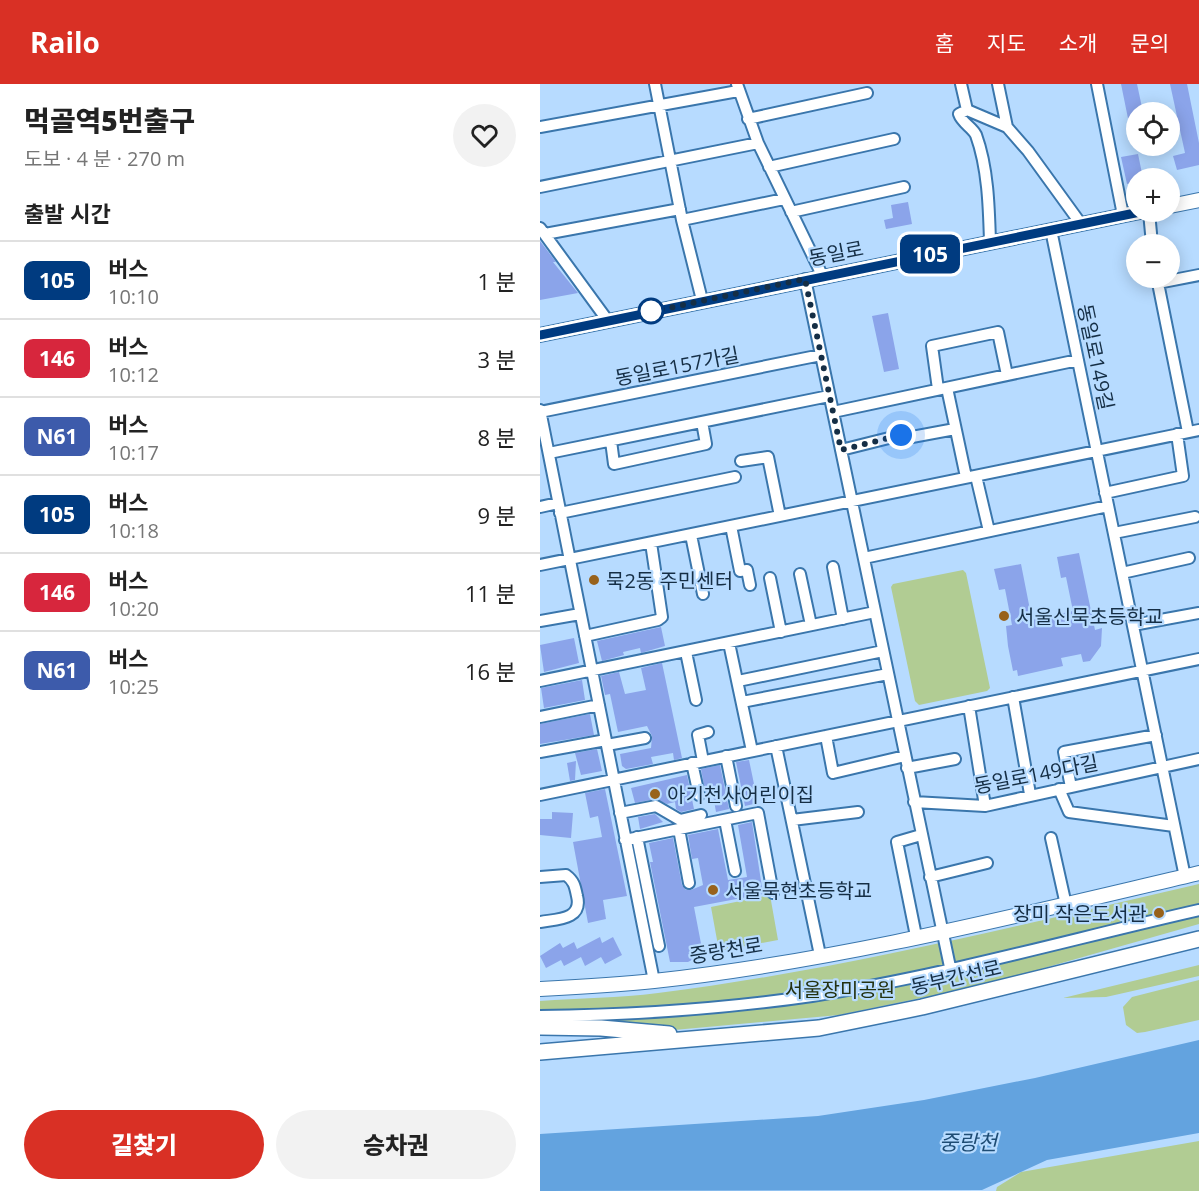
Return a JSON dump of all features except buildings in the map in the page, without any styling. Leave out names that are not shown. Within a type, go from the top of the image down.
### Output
[{"type":"highway","name":"동부간선로","points":[[540,1052],[819,1028],[934,1004],[1199,939]]},
{"type":"highway","points":[[540,1027],[601,1028],[708,1037]]},
{"type":"main road","points":[[1180,204],[1199,200]]},
{"type":"main road","name":"동일로","points":[[540,335],[822,275],[1124,215]]},
{"type":"main road","name":"중랑천로","points":[[540,989],[654,981],[820,955],[942,932],[1199,873]]},
{"type":"street","points":[[655,84],[681,215],[702,300]]},
{"type":"street","points":[[961,84],[967,110]]},
{"type":"street","points":[[998,84],[1007,127],[1081,224]]},
{"type":"street","points":[[1097,84],[1124,215]]},
{"type":"street","points":[[540,127],[659,106],[737,87],[758,143],[822,275]]},
{"type":"street","points":[[748,119],[867,93]]},
{"type":"street","points":[[990,242],[988,203],[980,152],[975,133],[961,120],[959,114],[967,110],[1007,127]]},
{"type":"street","points":[[769,166],[894,139]]},
{"type":"street","points":[[540,187],[758,143]]},
{"type":"street","points":[[791,212],[904,187]]},
{"type":"street","points":[[608,321],[542,231],[681,215],[784,199]]},
{"type":"street","name":"동일로149길","points":[[1051,230],[1185,877]]},
{"type":"street","points":[[1180,277],[1199,275]]},
{"type":"street","points":[[805,279],[950,968]]},
{"type":"street","points":[[1105,493],[1183,476],[1188,432],[1160,288]]},
{"type":"street","points":[[988,531],[955,429],[932,346],[998,332],[1007,375]]},
{"type":"street","name":"동일로157가길","points":[[541,415],[821,355]]},
{"type":"street","points":[[833,412],[1078,360]]},
{"type":"street","points":[[546,460],[611,441],[830,396]]},
{"type":"street","points":[[541,415],[546,460],[560,508],[620,813],[631,839],[658,946]]},
{"type":"street","points":[[611,441],[614,464],[706,444],[702,422]]},
{"type":"street","points":[[841,450],[901,435],[912,437],[955,429]]},
{"type":"street","points":[[540,565],[1188,432]]},
{"type":"street","points":[[741,462],[768,457],[780,516]]},
{"type":"street","points":[[540,507],[560,508],[735,477]]},
{"type":"street","points":[[864,558],[1108,506]]},
{"type":"street","points":[[1114,533],[1195,517]]},
{"type":"street","points":[[731,526],[740,571],[747,570],[750,585]]},
{"type":"street","points":[[691,535],[703,594]]},
{"type":"street","points":[[585,636],[658,620],[662,617],[651,543]]},
{"type":"street","points":[[1122,573],[1189,558]]},
{"type":"street","points":[[833,567],[843,619]]},
{"type":"street","points":[[800,574],[812,625]]},
{"type":"street","points":[[770,579],[781,632]]},
{"type":"street","points":[[540,681],[875,612]]},
{"type":"street","points":[[1133,625],[1199,613]]},
{"type":"street","points":[[540,621],[580,614]]},
{"type":"street","points":[[729,643],[752,751]]},
{"type":"street","points":[[738,681],[883,651]]},
{"type":"street","points":[[686,652],[696,699]]},
{"type":"street","points":[[540,795],[1199,659]]},
{"type":"street","points":[[742,702],[888,674]]},
{"type":"street","points":[[1013,697],[1030,794]]},
{"type":"street","points":[[540,717],[599,705]]},
{"type":"street","points":[[969,706],[985,806]]},
{"type":"street","points":[[703,761],[698,735],[708,732]]},
{"type":"street","points":[[1156,735],[1065,752],[1065,788],[1069,812],[1174,826]]},
{"type":"street","points":[[826,736],[833,773],[906,762],[955,759]]},
{"type":"street","points":[[540,752],[645,738]]},
{"type":"street","points":[[776,746],[820,955]]},
{"type":"street","points":[[726,756],[736,806]]},
{"type":"street","points":[[1162,767],[1199,759]]},
{"type":"street","points":[[692,764],[699,795]]},
{"type":"street","name":"동일로149다길","points":[[915,802],[985,806],[1030,794],[1162,767]]},
{"type":"street","points":[[620,813],[656,806],[680,820],[701,815]]},
{"type":"street","points":[[792,820],[858,812]]},
{"type":"street","points":[[631,839],[758,813],[774,893]]},
{"type":"street","points":[[725,820],[735,872]]},
{"type":"street","points":[[679,829],[689,883]]},
{"type":"street","points":[[916,936],[897,842],[921,835]]},
{"type":"street","points":[[1051,838],[1066,905]]},
{"type":"street","points":[[631,839],[654,981]]},
{"type":"street","points":[[930,877],[987,863]]},
{"type":"street","points":[[540,877],[566,875],[574,881],[579,904],[575,914],[540,922]]},
{"type":"street","points":[[540,1016],[652,1012],[799,998],[950,968],[1199,910]]},
{"type":"green space","points":[[963,570],[966,573],[990,688],[987,691],[919,705],[915,701],[891,587],[893,584]]},
{"type":"green space","name":"서울장미공원","points":[[1199,884],[1199,924],[984,985],[839,1015],[674,1030],[540,1023],[540,1001],[658,993],[795,972],[930,945]]},
{"type":"green space","points":[[770,895],[778,940],[719,951],[711,907]]},
{"type":"green space","points":[[1199,965],[1199,976],[1106,997],[1063,998]]},
{"type":"green space","points":[[1199,980],[1199,1020],[1137,1033],[1126,1025],[1123,1007],[1132,997]]},
{"type":"green space","points":[[1199,1141],[1199,1191],[996,1191],[997,1187],[1021,1172]]},
{"type":"water","name":"중랑천","points":[[1199,1040],[1199,1133],[1047,1160],[982,1190],[540,1191],[540,1134],[818,1116],[924,1100],[1035,1078]]},
{"type":"bus line","name":"105","points":[[540,335],[822,275],[1126,215]]},
{"type":"place","name":"묵2동 주민센터","points":[[594,580]]},
{"type":"place","name":"서울신묵초등학교","points":[[1004,616]]},
{"type":"place","name":"아기천사어린이집","points":[[655,794]]},
{"type":"place","name":"서울묵현초등학교","points":[[713,890]]},
{"type":"place","name":"장미 작은도서관","points":[[1159,913]]},
{"type":"route","points":[[651,311],[646,313],[805,279],[841,450],[901,435]]}]
